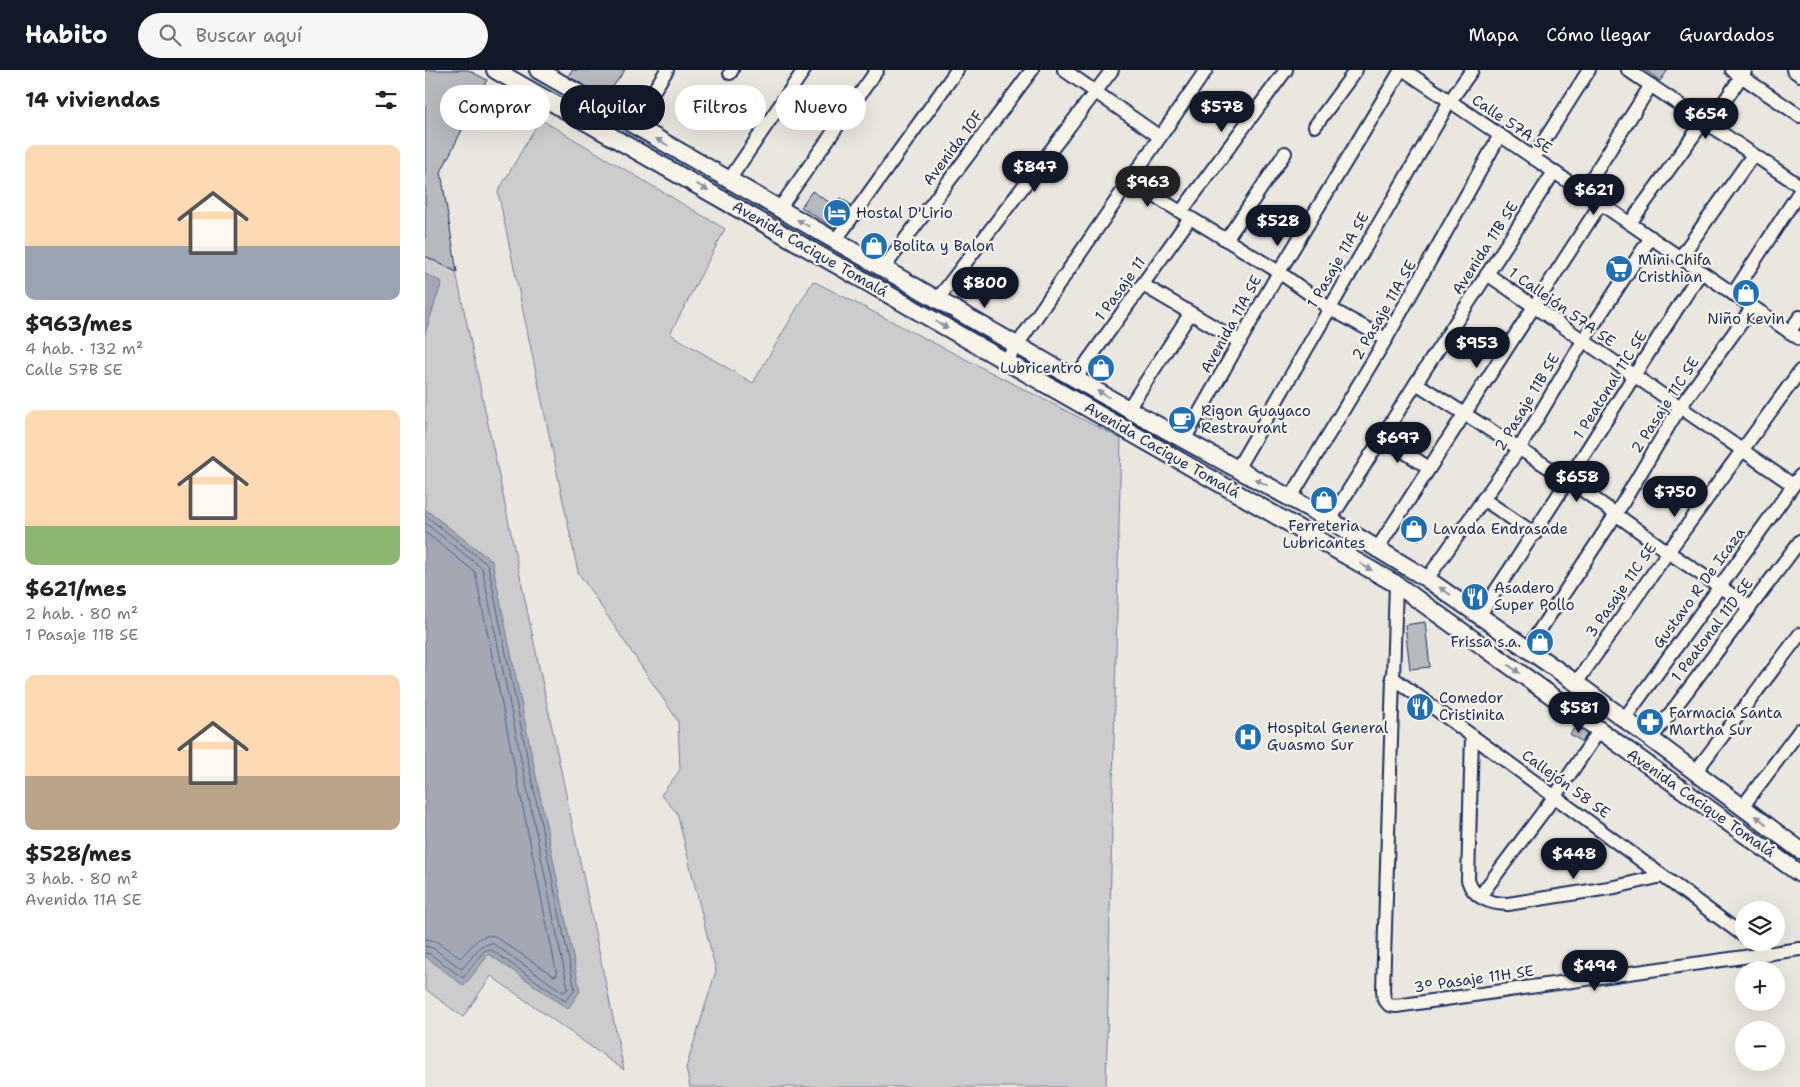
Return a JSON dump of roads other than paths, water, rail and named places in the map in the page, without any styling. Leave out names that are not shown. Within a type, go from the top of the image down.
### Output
[{"type":"main road","name":"Avenida Cacique Tomalá","points":[[501,71],[525,85]]},
{"type":"main road","name":"Avenida Cacique Tomalá","points":[[549,72],[570,85]]},
{"type":"main road","points":[[542,85],[549,72]]},
{"type":"main road","name":"Avenida Cacique Tomalá","points":[[550,100],[1396,584],[1800,874]]},
{"type":"main road","name":"Avenida Cacique Tomalá","points":[[642,130],[1075,379],[1330,520],[1427,579],[1528,648],[1743,806],[1798,843]]},
{"type":"street","points":[[657,85],[667,70]]},
{"type":"street","points":[[729,180],[804,70]]},
{"type":"street","points":[[779,209],[877,70]]},
{"type":"street","points":[[835,241],[957,70]]},
{"type":"street","name":"Avenida 10F","points":[[883,269],[1032,70]]},
{"type":"street","points":[[1064,70],[1160,137]]},
{"type":"street","points":[[937,300],[1111,70]]},
{"type":"street","points":[[1006,361],[1206,70]]},
{"type":"street","name":"1 Pasaje 11","points":[[1075,379],[1143,285],[1185,215],[1286,70]]},
{"type":"street","points":[[1315,126],[1356,70]]},
{"type":"street","name":"Calle 57A SE","points":[[1403,70],[1651,237],[1752,308],[1795,335]]},
{"type":"street","name":"Avenida 11A SE","points":[[1184,440],[1279,272],[1403,70]]},
{"type":"street","name":"1 Pasaje 11A SE","points":[[1237,469],[1450,101],[1472,70]]},
{"type":"street","points":[[1533,158],[1589,70]]},
{"type":"street","points":[[1628,70],[1800,186]]},
{"type":"street","points":[[1793,70],[1800,75]]},
{"type":"street","points":[[1630,223],[1706,123],[1740,72],[1800,116]]},
{"type":"street","points":[[1583,192],[1651,85]]},
{"type":"street","name":"2 Pasaje 11A SE","points":[[1291,498],[1386,339],[1500,135]]},
{"type":"street","points":[[1226,240],[1285,153]]},
{"type":"street","points":[[1680,258],[1753,154]]},
{"type":"street","name":"Avenida 11B SE","points":[[1330,520],[1416,383],[1554,172]]},
{"type":"street","points":[[1130,181],[1279,272],[1329,308],[1386,339]]},
{"type":"street","points":[[1733,294],[1800,191]]},
{"type":"street","points":[[1377,549],[1601,204]]},
{"type":"street","name":"2 Pasaje 11B SE","points":[[1427,579],[1519,449],[1583,341],[1651,237]]},
{"type":"street","name":"1 Peatonal 11C SE","points":[[1480,614],[1570,481],[1633,375],[1701,272]]},
{"type":"street","name":"1 Callejón 57A SE","points":[[1487,274],[1742,450],[1796,480]]},
{"type":"street","points":[[1143,285],[1240,342]]},
{"type":"street","name":"2 Pasaje 11C SE","points":[[1528,648],[1616,514],[1680,408],[1752,308]]},
{"type":"street","points":[[1128,409],[1190,314]]},
{"type":"street","points":[[1795,335],[1800,317]]},
{"type":"street","name":"3 Pasaje 11C SE","points":[[1577,683],[1668,552],[1800,371]]},
{"type":"street","points":[[1416,383],[1570,481],[1668,552],[1750,608]]},
{"type":"street","points":[[1381,438],[1429,468]]},
{"type":"street","name":"Gustavo R De Icaza","points":[[1624,719],[1796,480]]},
{"type":"street","points":[[1483,499],[1535,534]]},
{"type":"street","name":"1 Peatonal 11D SE","points":[[1651,739],[1800,541]]},
{"type":"street","points":[[1392,677],[1396,584]]},
{"type":"street","points":[[1696,771],[1800,634]]},
{"type":"street","name":"Callejón 58 SE","points":[[1392,677],[1735,929]]},
{"type":"street","name":"3° Pasaje 11H SE","points":[[1392,677],[1383,990],[1384,999],[1389,1005],[1396,1006],[1800,949]]},
{"type":"street","points":[[1743,806],[1800,730]]},
{"type":"street","points":[[1480,896],[1555,796],[1599,731]]},
{"type":"street","points":[[1472,736],[1468,880],[1470,886],[1480,896],[1492,903],[1508,904],[1615,887],[1662,876]]},
{"type":"street","points":[[1765,951],[1769,954]]},
{"type":"water","points":[[425,274],[442,282],[425,333]]},
{"type":"water","points":[[425,509],[492,561],[580,991],[568,1009],[489,954],[464,986],[425,956]]},
{"type":"place","name":"Hostal D'Lirio","points":[[837,213]]},
{"type":"place","name":"Bolita y Balon","points":[[874,246]]},
{"type":"place","name":"Mini Chifa Cristhian","points":[[1619,269]]},
{"type":"place","name":"Niño Kevin","points":[[1746,293]]},
{"type":"place","name":"Lubricentro","points":[[1101,368]]},
{"type":"place","name":"Rigon Guayaco Restraurant","points":[[1182,420]]},
{"type":"place","name":"Ferreteria Lubricantes","points":[[1324,500]]},
{"type":"place","name":"Lavada Endrasade","points":[[1414,529]]},
{"type":"place","name":"Asadero Super Pollo","points":[[1475,597]]},
{"type":"place","name":"Frissa s.a.","points":[[1540,642]]},
{"type":"place","name":"Comedor Cristinita","points":[[1420,707]]},
{"type":"place","name":"Farmacia Santa Martha Sur","points":[[1650,722]]},
{"type":"place","name":"Hospital General Guasmo Sur","points":[[1248,737]]}]
